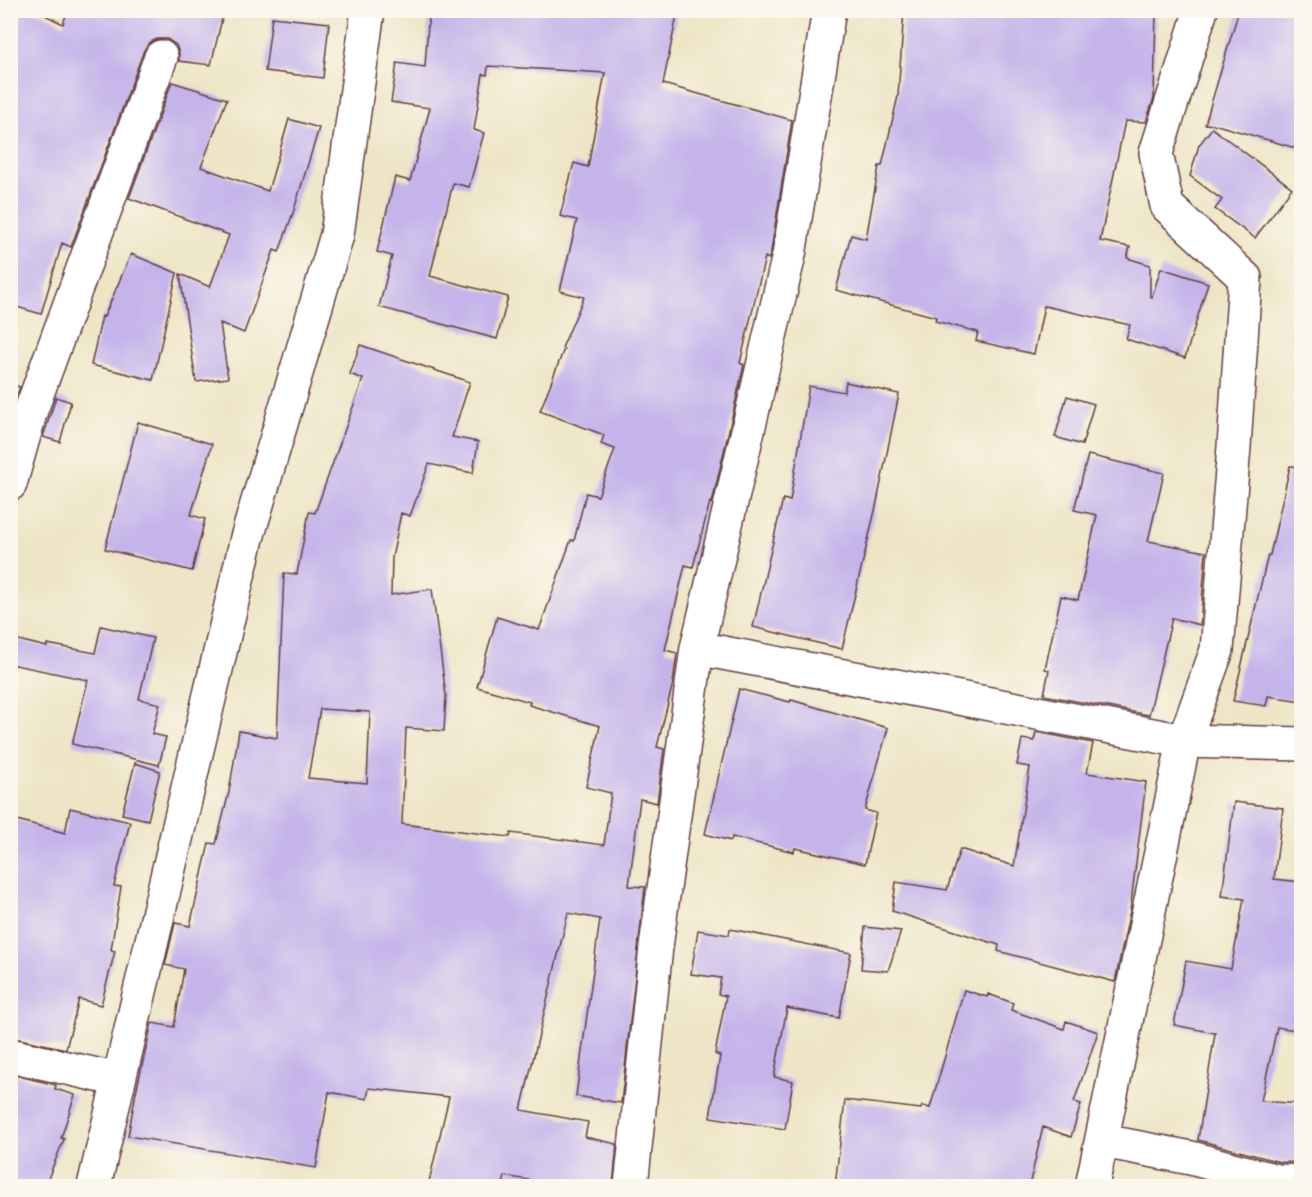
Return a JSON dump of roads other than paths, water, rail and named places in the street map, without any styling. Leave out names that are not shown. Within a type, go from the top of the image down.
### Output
[{"type":"street","points":[[94,1186],[247,538],[337,235],[368,10]]},
{"type":"street","points":[[632,1186],[656,947],[697,648],[789,255],[829,10]]},
{"type":"street","points":[[1092,1186],[1184,741],[1217,650],[1245,278],[1167,206],[1156,153],[1201,10]]},
{"type":"street","points":[[10,484],[31,410],[161,57]]},
{"type":"street","points":[[697,648],[1184,741],[1302,744]]},
{"type":"street","points":[[10,1055],[118,1080]]},
{"type":"street","points":[[1103,1141],[1191,1158],[1277,1181],[1302,1182]]}]
